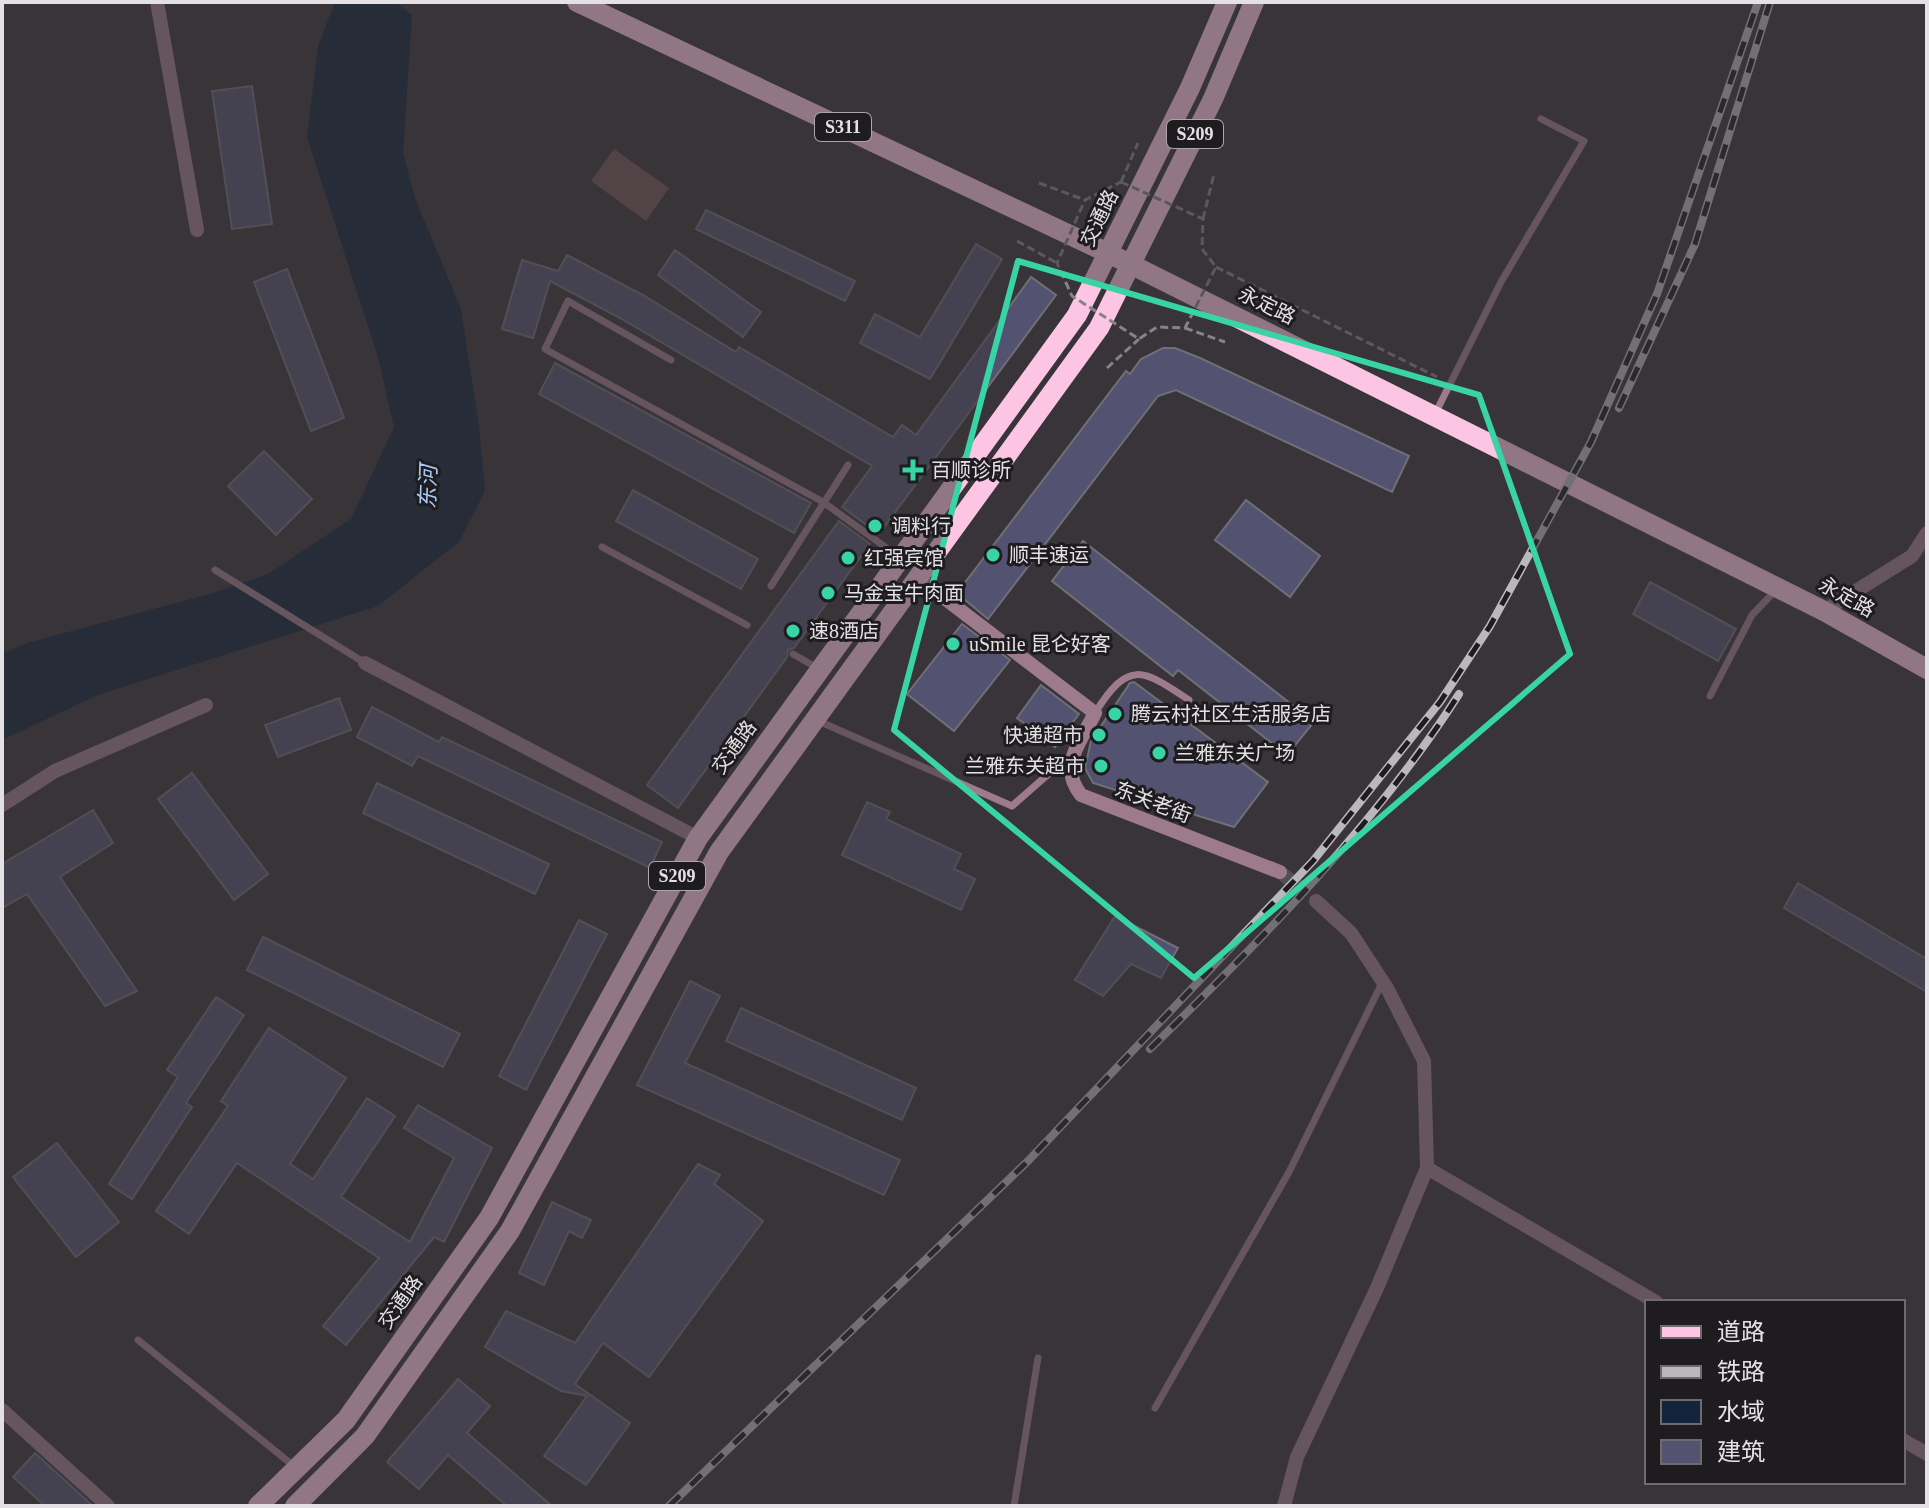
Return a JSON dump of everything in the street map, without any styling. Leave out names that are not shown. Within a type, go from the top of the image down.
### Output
[{"type":"main road","name":"永定路","points":[[577,2],[1131,264],[1779,588],[1927,669]]},
{"type":"main road","name":"交通路","points":[[258,1506],[346,1420],[489,1218],[698,838],[1077,315],[1190,88],[1227,2]]},
{"type":"main road","name":"S209","points":[[295,1506],[365,1436],[510,1231],[719,852],[1099,328],[1213,99],[1254,2]]},
{"type":"street","points":[[157,2],[197,230]]},
{"type":"street","points":[[1824,611],[1912,556],[1927,533]]},
{"type":"street","points":[[918,578],[1095,713],[1069,767]]},
{"type":"street","points":[[365,663],[698,838]]},
{"type":"street","points":[[2,805],[55,771],[206,705]]},
{"type":"street","name":"东关老街","points":[[1069,767],[1070,781],[1081,795],[1280,872]]},
{"type":"street","points":[[1284,1506],[1297,1457],[1377,1288],[1427,1168],[1424,1061],[1383,981],[1351,933],[1316,901]]},
{"type":"street","points":[[1427,1168],[1653,1300]]},
{"type":"street","points":[[2,1410],[108,1506]]},
{"type":"street","points":[[1905,1441],[1927,1454]]},
{"type":"lane","points":[[1434,415],[1501,282],[1584,141],[1541,119]]},
{"type":"lane","points":[[671,360],[568,301],[545,349],[823,502],[901,558]]},
{"type":"lane","points":[[771,586],[848,465]]},
{"type":"lane","points":[[602,547],[747,625]]},
{"type":"lane","points":[[215,570],[365,663]]},
{"type":"lane","points":[[1710,696],[1752,615],[1779,588]]},
{"type":"lane","points":[[793,654],[820,670]]},
{"type":"lane","points":[[1095,713],[1108,692],[1135,673],[1148,673],[1189,700]]},
{"type":"lane","points":[[815,720],[1012,806],[1053,770],[1069,767]]},
{"type":"lane","points":[[1155,1408],[1289,1172],[1383,981]]},
{"type":"lane","points":[[138,1340],[296,1469]]},
{"type":"lane","points":[[1014,1506],[1038,1358]]},
{"type":"path","points":[[1057,263],[1085,200],[1121,182],[1138,143]]},
{"type":"path","points":[[1214,174],[1203,219],[1202,249],[1216,267],[1437,377]]},
{"type":"path","points":[[1121,182],[1203,219]]},
{"type":"path","points":[[1039,183],[1085,200]]},
{"type":"path","points":[[1017,241],[1057,263],[1072,296],[1139,339]]},
{"type":"path","points":[[1185,328],[1216,267]]},
{"type":"path","points":[[1107,368],[1157,327],[1185,328],[1225,342]]},
{"type":"highlighted area","points":[[1018,261],[1479,395],[1570,654],[1194,978],[894,730]]},
{"type":"shaded area","points":[[614,149],[669,188],[646,221],[591,181]]},
{"type":"water","name":"东河","points":[[335,2],[395,2],[412,15],[403,153],[415,198],[461,309],[479,426],[485,491],[459,542],[378,606],[98,695],[2,740],[2,654],[27,643],[213,593],[268,574],[351,519],[394,427],[378,357],[307,137],[318,46]]},
{"type":"building","points":[[252,86],[272,224],[232,229],[212,91]]},
{"type":"building","points":[[706,210],[855,281],[845,301],[696,229]]},
{"type":"building","points":[[976,244],[1002,259],[930,379],[860,343],[875,314],[920,337]]},
{"type":"building","points":[[675,250],[761,312],[743,337],[658,275]]},
{"type":"building","points":[[567,255],[643,295],[736,352],[739,347],[893,437],[902,425],[916,435],[1031,277],[1056,295],[879,534],[842,507],[872,466],[620,318],[550,281],[533,338],[502,329],[522,260],[558,271]]},
{"type":"building","points":[[287,269],[344,418],[311,431],[254,282]]},
{"type":"building","points":[[1163,348],[1175,348],[1200,358],[1409,456],[1392,492],[1176,390],[1158,396],[988,619],[957,593],[1126,371],[1130,374],[1141,359]]},
{"type":"building","points":[[555,363],[811,503],[794,533],[539,394]]},
{"type":"building","points":[[264,451],[312,499],[276,535],[228,486]]},
{"type":"building","points":[[633,490],[758,559],[741,589],[616,521]]},
{"type":"building","points":[[1246,500],[1320,556],[1290,597],[1215,540]]},
{"type":"building","points":[[839,521],[870,544],[794,648],[788,650],[787,657],[678,808],[647,785]]},
{"type":"building","points":[[1083,541],[1314,722],[1287,755],[1178,670],[1173,676],[1052,581]]},
{"type":"building","points":[[1650,582],[1736,629],[1718,661],[1633,614]]},
{"type":"building","points":[[962,624],[1010,660],[954,731],[907,694]]},
{"type":"building","name":"兰雅东关广场","points":[[1134,682],[1268,782],[1234,827],[1093,783],[1085,768],[1091,741],[1130,683]]},
{"type":"building","points":[[1041,685],[1079,714],[1055,747],[1017,718]]},
{"type":"building","points":[[339,698],[351,730],[278,757],[265,725]]},
{"type":"building","points":[[372,707],[439,742],[442,737],[662,842],[650,868],[418,756],[412,766],[357,737]]},
{"type":"building","points":[[192,773],[268,874],[234,900],[158,799]]},
{"type":"building","points":[[377,783],[549,864],[535,894],[363,813]]},
{"type":"building","points":[[867,802],[890,812],[886,819],[961,854],[954,869],[975,879],[961,910],[842,855]]},
{"type":"building","points":[[93,810],[113,843],[60,877],[137,991],[105,1006],[27,894],[2,908],[2,864]]},
{"type":"building","points":[[1798,883],[1927,959],[1927,992],[1784,908]]},
{"type":"building","points":[[1115,916],[1178,948],[1161,978],[1131,964],[1103,996],[1075,980]]},
{"type":"building","points":[[579,920],[607,934],[526,1090],[499,1076]]},
{"type":"building","points":[[263,937],[460,1034],[443,1067],[247,970]]},
{"type":"building","points":[[690,981],[720,996],[685,1063],[900,1160],[884,1195],[637,1085]]},
{"type":"building","points":[[216,997],[244,1015],[186,1103],[192,1107],[132,1199],[109,1184],[178,1077],[167,1070]]},
{"type":"building","points":[[741,1008],[916,1088],[902,1120],[726,1041]]},
{"type":"building","points":[[269,1028],[346,1078],[290,1164],[313,1179],[367,1098],[395,1116],[341,1197],[410,1242],[454,1158],[404,1128],[418,1105],[492,1148],[444,1242],[434,1237],[346,1345],[323,1326],[379,1258],[237,1163],[189,1234],[156,1211],[228,1106],[221,1101]]},
{"type":"building","points":[[57,1143],[119,1222],[76,1257],[13,1177]]},
{"type":"building","points":[[698,1164],[720,1175],[714,1184],[763,1221],[649,1377],[603,1343],[575,1384],[630,1423],[586,1485],[544,1456],[587,1396],[561,1391],[485,1347],[506,1311],[575,1343]]},
{"type":"building","points":[[552,1202],[591,1220],[582,1238],[569,1231],[544,1285],[519,1273]]},
{"type":"building","points":[[458,1379],[490,1406],[467,1433],[552,1506],[507,1506],[448,1455],[419,1489],[387,1462]]},
{"type":"building","points":[[35,1453],[93,1506],[45,1506],[13,1477]]},
{"type":"tunnel","points":[[1280,872],[1316,901]]},
{"type":"railway","points":[[669,1506],[1028,1161],[1313,861],[1440,702],[1490,626],[1591,442],[1657,294],[1758,2]]},
{"type":"railway","points":[[1619,408],[1695,244],[1770,2]]},
{"type":"railway","points":[[1150,1049],[1274,924],[1354,836],[1426,743],[1459,694]]},
{"type":"place","name":"百顺诊所","points":[[913,470]]},
{"type":"place","name":"调料行","points":[[875,526]]},
{"type":"place","name":"顺丰速运","points":[[993,555]]},
{"type":"place","name":"红强宾馆","points":[[848,558]]},
{"type":"place","name":"马金宝牛肉面","points":[[828,593]]},
{"type":"place","name":"速8酒店","points":[[793,631]]},
{"type":"place","name":"uSmile 昆仑好客","points":[[953,644]]},
{"type":"place","name":"腾云村社区生活服务店","points":[[1115,714]]},
{"type":"place","name":"快递超市","points":[[1099,735]]},
{"type":"place","name":"兰雅东关广场","points":[[1159,753]]},
{"type":"place","name":"兰雅东关超市","points":[[1101,766]]}]
